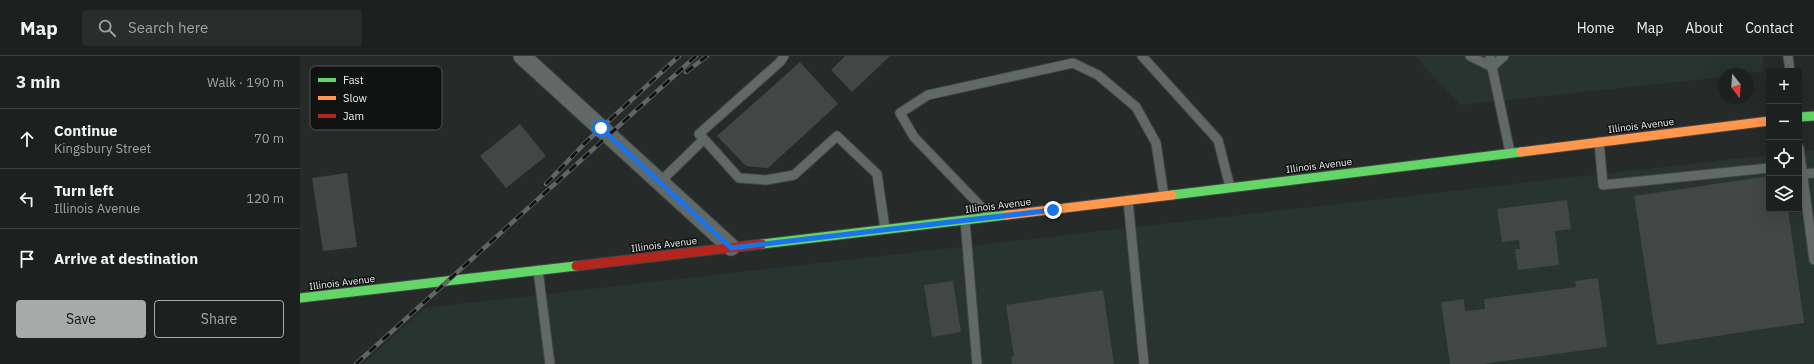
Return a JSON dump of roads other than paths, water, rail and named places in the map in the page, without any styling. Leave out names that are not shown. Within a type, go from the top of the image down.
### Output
[{"type":"main road","points":[[1802,117],[1814,116]]},
{"type":"main road","name":"Illinois Avenue","points":[[300,298],[991,217],[1766,121]]},
{"type":"street","points":[[522,56],[731,248]]},
{"type":"lane","points":[[784,56],[780,62],[699,134],[739,178],[766,180],[794,175],[837,136],[877,174],[885,229]]},
{"type":"lane","points":[[1142,56],[1218,140],[1230,187]]},
{"type":"lane","points":[[1470,56],[1492,67]]},
{"type":"lane","points":[[1490,56],[1510,152]]},
{"type":"lane","points":[[1492,67],[1504,56]]},
{"type":"lane","points":[[1788,56],[1790,68]]},
{"type":"lane","points":[[991,217],[914,137],[900,113],[928,95],[1073,63],[1098,75],[1136,107],[1156,143],[1164,196]]},
{"type":"lane","points":[[660,182],[704,139]]},
{"type":"lane","points":[[1598,141],[1603,185],[1766,168]]},
{"type":"lane","points":[[1814,173],[1802,174],[1814,260]]},
{"type":"lane","points":[[1128,200],[1144,364]]},
{"type":"lane","points":[[965,220],[976,364]]},
{"type":"lane","points":[[538,270],[550,364]]},
{"type":"railway","points":[[546,184],[586,142],[679,56]]},
{"type":"railway","points":[[356,364],[696,56]]},
{"type":"railway","points":[[686,72],[707,56]]}]
